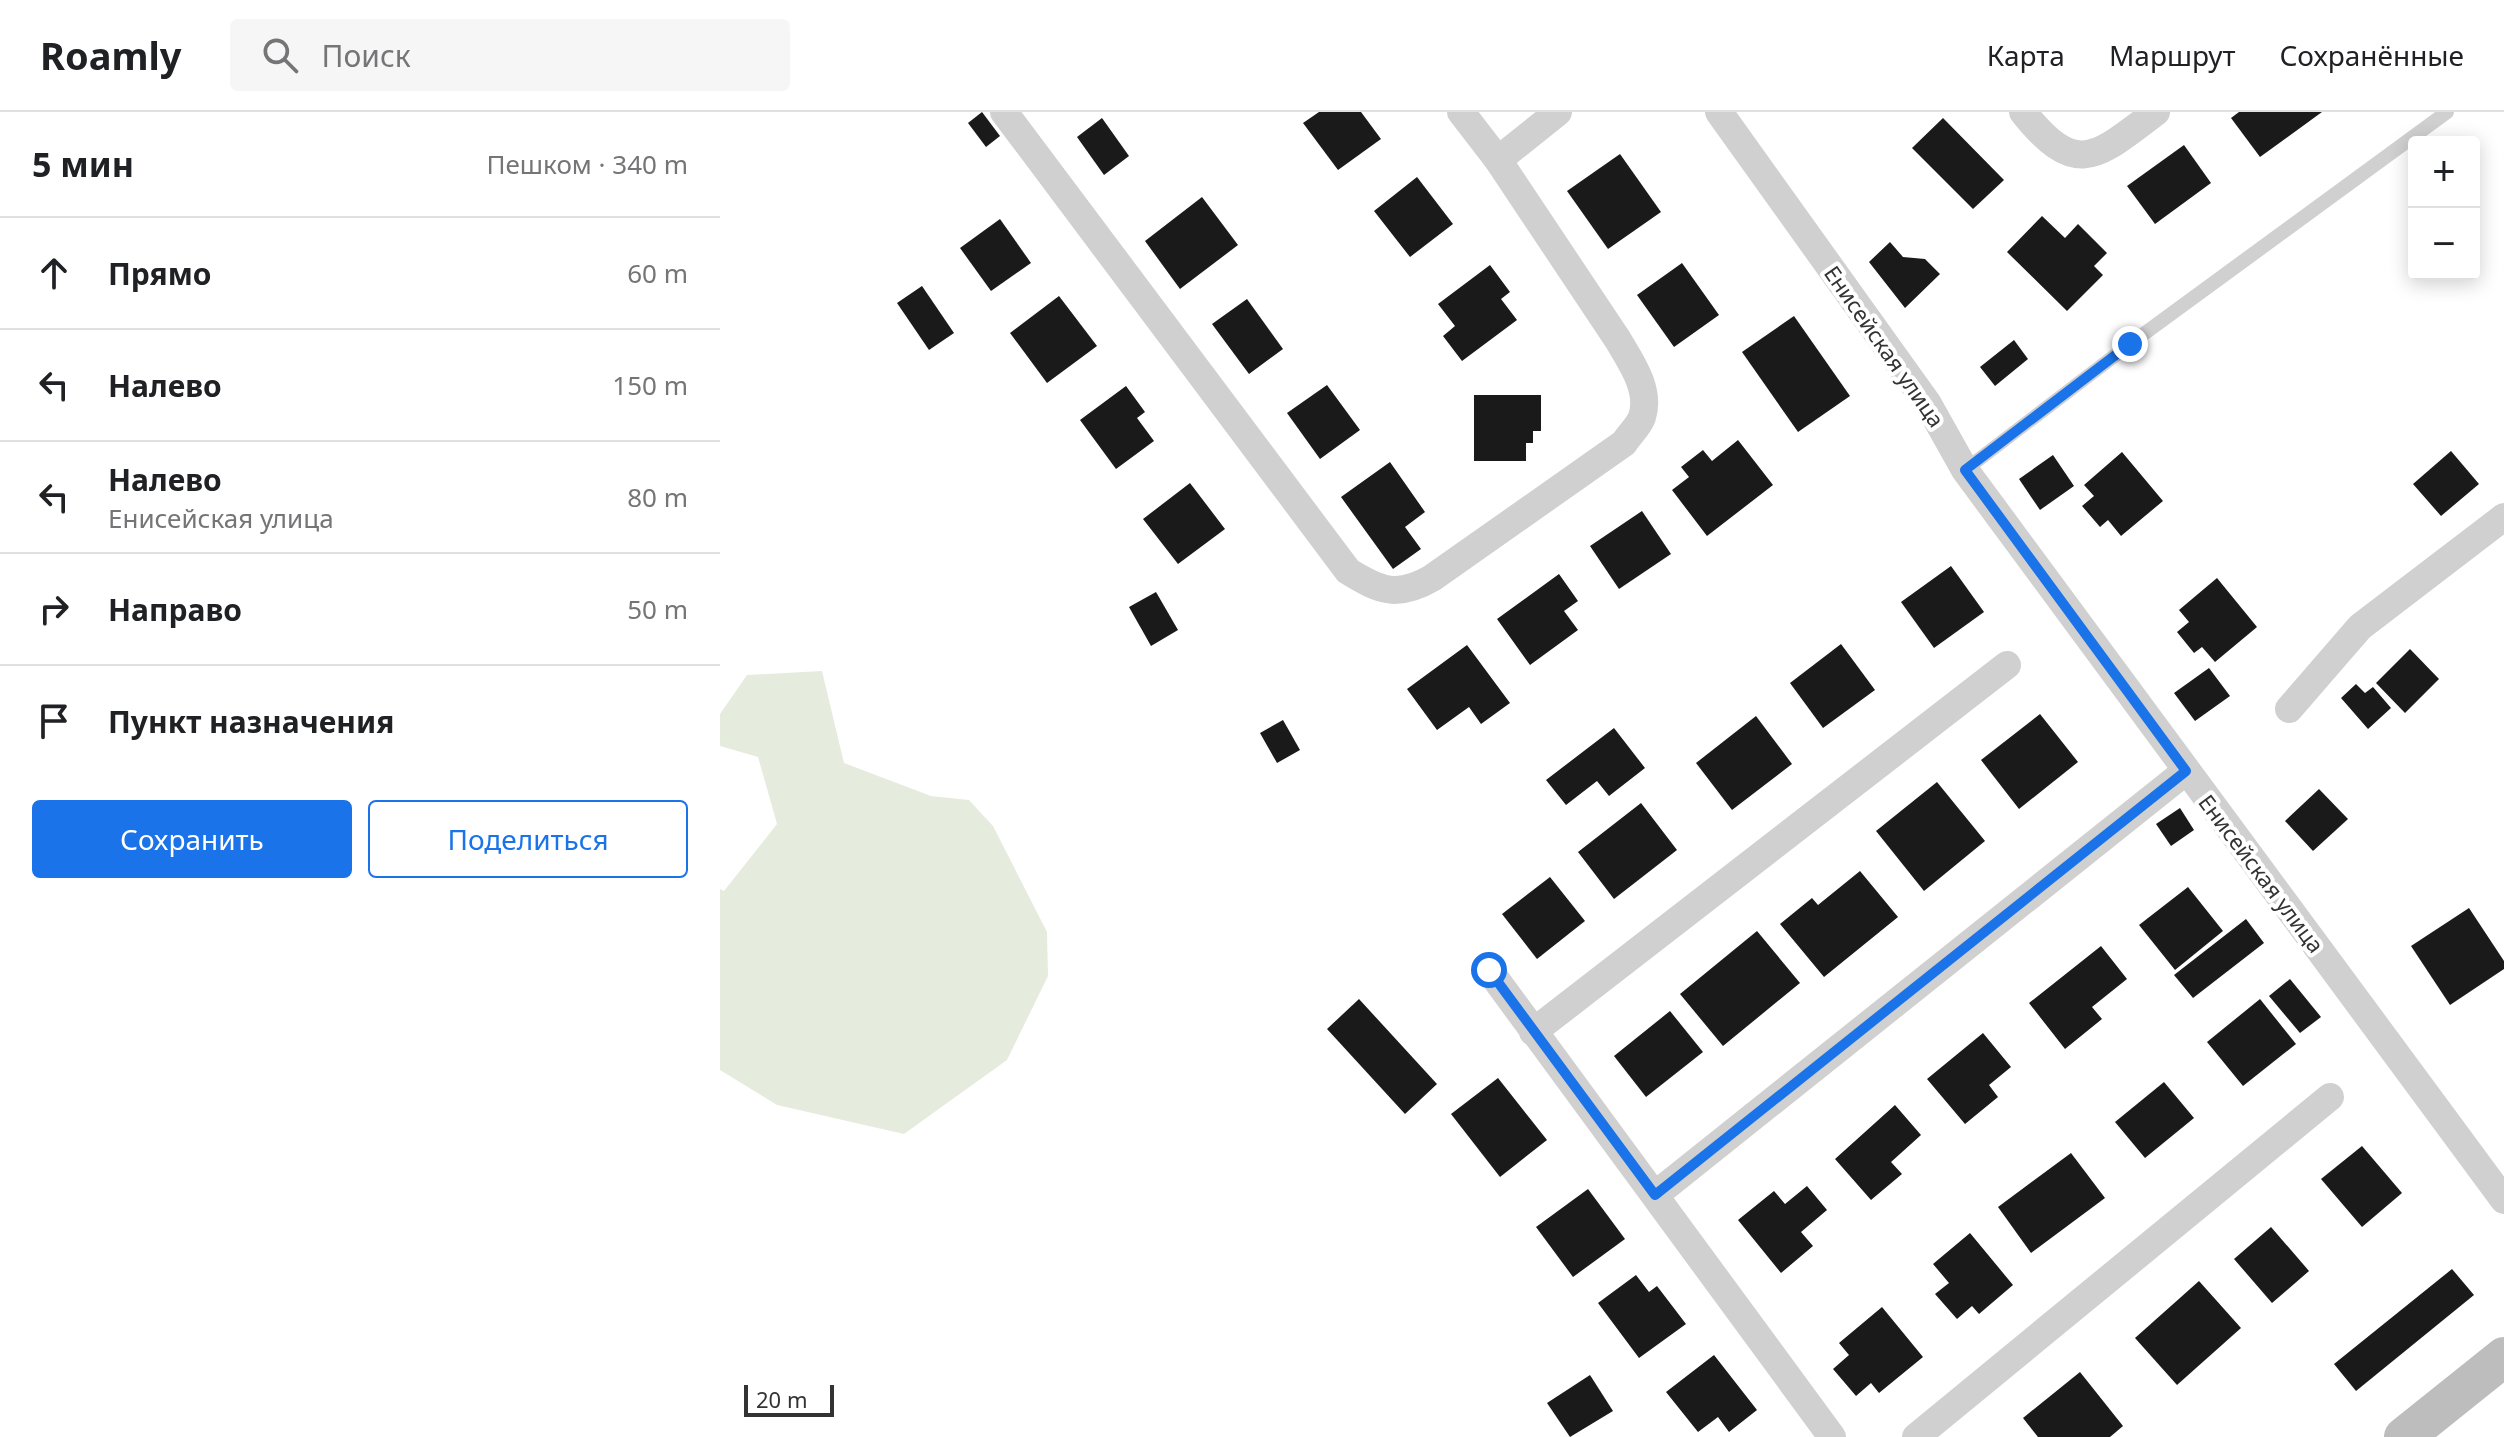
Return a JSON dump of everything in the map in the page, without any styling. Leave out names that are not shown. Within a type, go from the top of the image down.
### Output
[{"type":"main road","points":[[2404,1437],[2504,1357]]},
{"type":"street","points":[[1004,112],[1348,571],[1373,587],[1398,591],[1414,589],[1432,578],[1624,443],[1642,417],[1644,394],[1635,369],[1498,160],[1461,112]]},
{"type":"street","points":[[1498,160],[1558,112]]},
{"type":"street","name":"Енисейская улица","points":[[1719,112],[1928,404],[1965,470],[2504,1200]]},
{"type":"street","points":[[2023,112],[2044,139],[2066,153],[2084,154],[2106,149],[2156,112]]},
{"type":"street","points":[[2289,709],[2360,627],[2504,517]]},
{"type":"street","points":[[1533,1032],[2007,665]]},
{"type":"street","points":[[1655,1195],[2186,771]]},
{"type":"street","points":[[1489,970],[1832,1437]]},
{"type":"street","points":[[1916,1437],[2330,1097]]},
{"type":"lane","points":[[1965,470],[2130,344],[2447,112]]},
{"type":"shaded area","points":[[822,671],[844,763],[931,796],[969,800],[993,826],[1047,932],[1048,976],[1007,1060],[904,1134],[777,1105],[720,1070],[720,889],[724,891],[777,824],[758,757],[720,746],[720,714],[747,675]]},
{"type":"building","points":[[982,112],[1000,136],[986,147],[968,123]]},
{"type":"building","points":[[1319,112],[1361,112],[1381,139],[1338,170],[1303,123]]},
{"type":"building","points":[[2239,112],[2322,112],[2260,157],[2231,118]]},
{"type":"building","points":[[1102,118],[1129,156],[1104,175],[1077,137]]},
{"type":"building","points":[[1943,118],[2004,180],[1973,209],[1912,148]]},
{"type":"building","points":[[2184,145],[2211,183],[2155,224],[2127,186]]},
{"type":"building","points":[[1620,154],[1661,212],[1608,249],[1567,191]]},
{"type":"building","points":[[1417,177],[1453,224],[1410,257],[1374,211]]},
{"type":"building","points":[[1202,197],[1238,245],[1180,289],[1145,241]]},
{"type":"building","points":[[2042,216],[2065,238],[2078,224],[2107,253],[2094,266],[2103,275],[2067,311],[2007,252]]},
{"type":"building","points":[[1000,219],[1031,263],[991,291],[960,248]]},
{"type":"building","points":[[1890,242],[1903,257],[1925,259],[1940,274],[1905,308],[1869,262]]},
{"type":"building","points":[[1682,263],[1719,315],[1674,347],[1637,295]]},
{"type":"building","points":[[1490,265],[1510,292],[1501,299],[1517,320],[1462,361],[1443,336],[1455,326],[1438,304]]},
{"type":"building","points":[[922,286],[954,333],[929,350],[897,303]]},
{"type":"building","points":[[1059,296],[1097,346],[1047,383],[1010,333]]},
{"type":"building","points":[[1247,299],[1283,349],[1249,374],[1212,324]]},
{"type":"building","points":[[1794,316],[1850,396],[1798,432],[1742,352]]},
{"type":"building","points":[[2014,340],[2028,359],[1995,386],[1980,367]]},
{"type":"building","points":[[1327,385],[1360,430],[1320,459],[1287,413]]},
{"type":"building","points":[[1126,386],[1145,412],[1137,418],[1154,441],[1116,469],[1080,420]]},
{"type":"building","points":[[1474,395],[1541,395],[1541,431],[1533,431],[1533,443],[1526,443],[1526,461],[1474,461]]},
{"type":"building","points":[[1738,440],[1773,485],[1707,536],[1672,490],[1689,477],[1681,467],[1703,450],[1712,461]]},
{"type":"building","points":[[2451,451],[2479,484],[2441,516],[2413,484]]},
{"type":"building","points":[[2122,452],[2163,501],[2121,536],[2108,520],[2100,527],[2082,506],[2094,496],[2084,485]]},
{"type":"building","points":[[2053,455],[2074,486],[2040,510],[2019,479]]},
{"type":"building","points":[[1390,462],[1425,512],[1405,527],[1421,549],[1393,569],[1341,497]]},
{"type":"building","points":[[1190,483],[1225,529],[1178,564],[1143,519]]},
{"type":"building","points":[[1642,511],[1671,554],[1619,589],[1590,546]]},
{"type":"building","points":[[1951,566],[1984,612],[1934,648],[1901,602]]},
{"type":"building","points":[[1559,574],[1578,601],[1564,611],[1578,630],[1530,665],[1497,619]]},
{"type":"building","points":[[2217,578],[2257,627],[2215,662],[2202,647],[2194,653],[2177,632],[2189,622],[2179,610]]},
{"type":"building","points":[[1156,592],[1178,630],[1151,646],[1129,607]]},
{"type":"building","points":[[1841,644],[1875,690],[1823,728],[1790,683]]},
{"type":"building","points":[[1467,645],[1510,703],[1481,724],[1469,707],[1437,730],[1407,689]]},
{"type":"building","points":[[2410,649],[2439,679],[2405,713],[2376,683]]},
{"type":"building","points":[[2209,668],[2230,696],[2195,721],[2174,693]]},
{"type":"building","points":[[2356,684],[2365,693],[2373,687],[2391,708],[2368,729],[2341,698]]},
{"type":"building","points":[[2040,714],[2078,762],[2019,809],[1981,760]]},
{"type":"building","points":[[1756,716],[1792,764],[1732,810],[1696,763]]},
{"type":"building","points":[[1283,720],[1300,750],[1277,763],[1260,733]]},
{"type":"building","points":[[1614,728],[1645,768],[1609,796],[1597,781],[1566,805],[1546,780]]},
{"type":"building","points":[[1937,782],[1985,841],[1924,891],[1876,831]]},
{"type":"building","points":[[2319,789],[2348,819],[2313,851],[2285,821]]},
{"type":"building","points":[[1641,803],[1677,850],[1614,899],[1578,852]]},
{"type":"building","points":[[2180,808],[2194,830],[2171,846],[2156,824]]},
{"type":"building","points":[[1860,871],[1898,917],[1824,977],[1780,924],[1812,898],[1818,905]]},
{"type":"building","points":[[1550,877],[1585,921],[1537,959],[1502,914]]},
{"type":"building","points":[[2188,887],[2223,931],[2175,970],[2139,925]]},
{"type":"building","points":[[2469,908],[2504,961],[2504,969],[2450,1005],[2411,946]]},
{"type":"building","points":[[2246,919],[2264,943],[2193,998],[2174,975]]},
{"type":"building","points":[[1757,931],[1800,983],[1723,1046],[1680,994]]},
{"type":"building","points":[[2101,946],[2127,979],[2092,1007],[2102,1019],[2065,1049],[2029,1003]]},
{"type":"building","points":[[2290,979],[2321,1017],[2300,1033],[2269,996]]},
{"type":"building","points":[[1359,999],[1437,1084],[1405,1114],[1327,1029]]},
{"type":"building","points":[[2260,999],[2296,1044],[2243,1086],[2207,1042]]},
{"type":"building","points":[[1670,1011],[1703,1052],[1646,1097],[1614,1056]]},
{"type":"building","points":[[1983,1033],[2011,1067],[1989,1085],[1998,1097],[1965,1124],[1927,1079]]},
{"type":"building","points":[[1498,1078],[1547,1140],[1500,1177],[1451,1114]]},
{"type":"building","points":[[2164,1082],[2194,1118],[2145,1158],[2115,1122]]},
{"type":"building","points":[[1895,1105],[1921,1135],[1891,1162],[1902,1174],[1871,1200],[1835,1159]]},
{"type":"building","points":[[2362,1146],[2402,1193],[2362,1227],[2321,1179]]},
{"type":"building","points":[[2071,1153],[2105,1198],[2031,1253],[1998,1207]]},
{"type":"building","points":[[1807,1186],[1827,1210],[1801,1232],[1813,1246],[1781,1273],[1738,1220],[1774,1191],[1785,1204]]},
{"type":"building","points":[[1588,1189],[1625,1239],[1573,1277],[1536,1227]]},
{"type":"building","points":[[2271,1227],[2309,1271],[2272,1303],[2234,1259]]},
{"type":"building","points":[[1970,1233],[2013,1285],[1979,1314],[1972,1306],[1957,1319],[1935,1294],[1949,1283],[1933,1264]]},
{"type":"building","points":[[2452,1269],[2474,1295],[2356,1391],[2334,1364]]},
{"type":"building","points":[[1636,1275],[1649,1292],[1657,1286],[1686,1324],[1639,1358],[1598,1303]]},
{"type":"building","points":[[2199,1281],[2241,1328],[2177,1385],[2135,1338]]},
{"type":"building","points":[[1882,1307],[1923,1357],[1879,1393],[1871,1383],[1856,1396],[1833,1369],[1849,1355],[1839,1343]]},
{"type":"building","points":[[1714,1355],[1757,1410],[1729,1432],[1718,1417],[1698,1432],[1666,1392]]},
{"type":"building","points":[[2080,1372],[2123,1426],[2110,1437],[2038,1437],[2023,1418]]},
{"type":"building","points":[[1590,1375],[1613,1411],[1570,1437],[1547,1403]]},
{"type":"route","points":[[1489,970],[1655,1195],[2186,771],[1965,470],[2130,344]]}]
